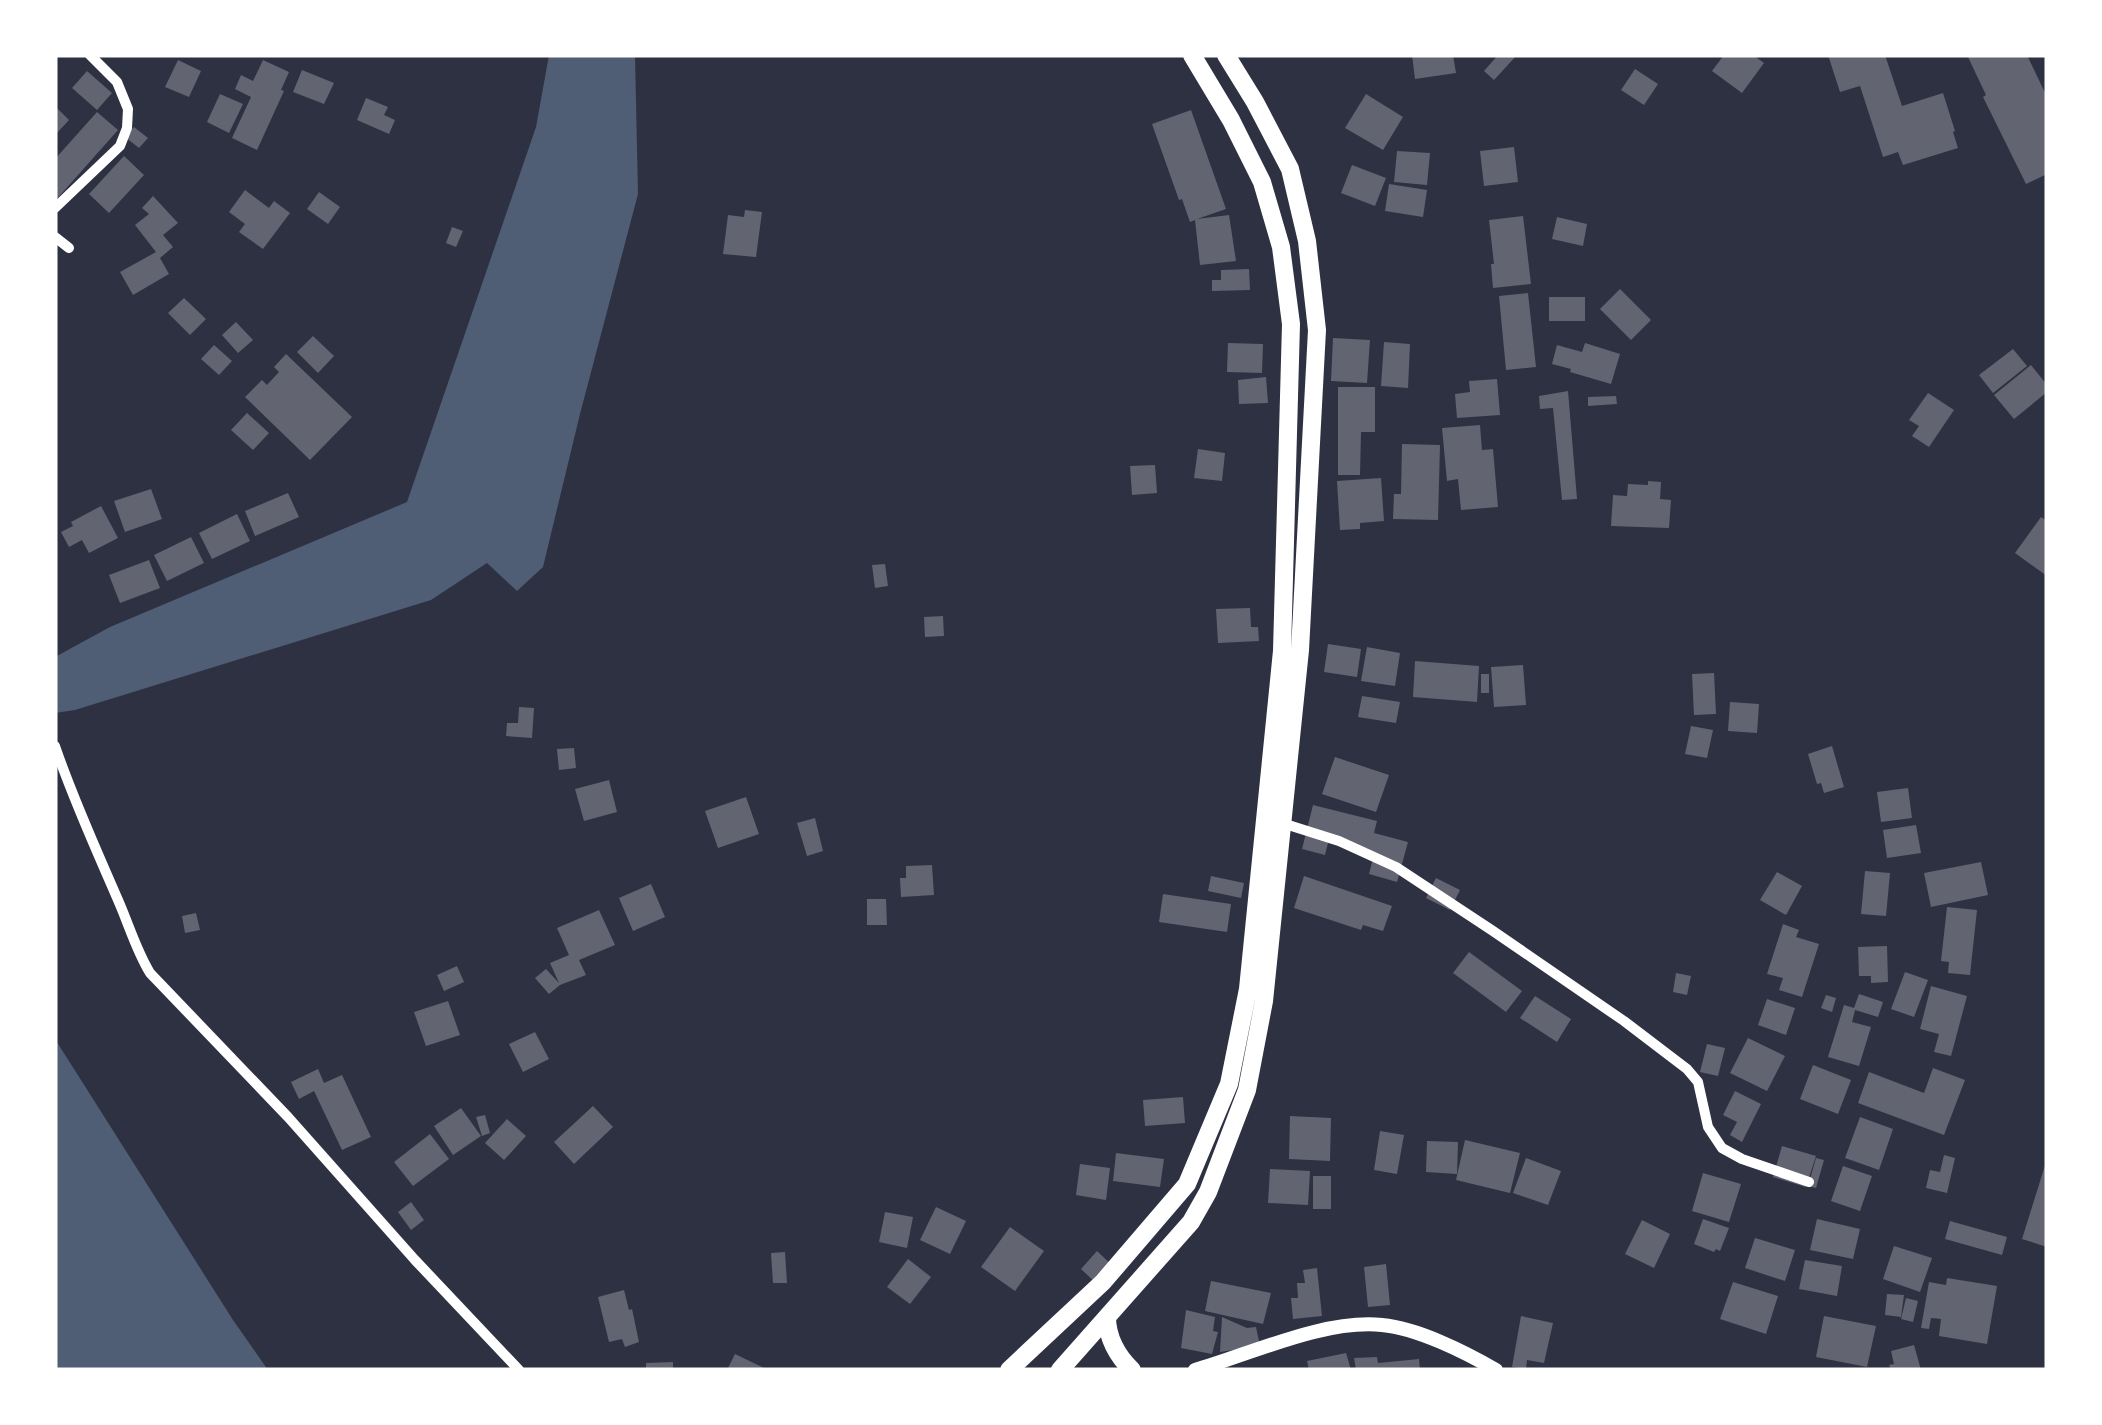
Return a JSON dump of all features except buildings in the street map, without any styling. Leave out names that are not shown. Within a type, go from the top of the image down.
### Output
[{"type":"highway","points":[[1009,1370],[1102,1282],[1187,1184],[1229,1084],[1248,989],[1282,652],[1291,324],[1281,247],[1262,182],[1192,55]]},
{"type":"highway","points":[[1060,1370],[1191,1222],[1208,1192],[1246,1090],[1264,1001],[1300,650],[1317,330],[1307,241],[1290,168],[1226,55]]},
{"type":"highway","points":[[1107,1317],[1111,1340],[1132,1370]]},
{"type":"street","points":[[55,208],[120,146],[127,128],[128,109],[117,82],[90,55]]},
{"type":"street","points":[[55,237],[69,248]]},
{"type":"street","points":[[55,746],[137,952],[150,973],[288,1117],[519,1370]]},
{"type":"street","points":[[1282,823],[1339,840],[1396,867],[1493,930],[1688,1069],[1698,1082],[1708,1127],[1722,1148],[1742,1160],[1809,1182]]},
{"type":"street","points":[[1195,1370],[1338,1326],[1382,1325],[1406,1330],[1496,1370]]},
{"type":"water","points":[[549,55],[635,55],[638,194],[543,567],[517,591],[487,563],[431,600],[55,713],[55,657],[110,627],[407,502],[536,127]]},
{"type":"water","points":[[55,1039],[233,1320],[268,1370],[55,1370]]}]
